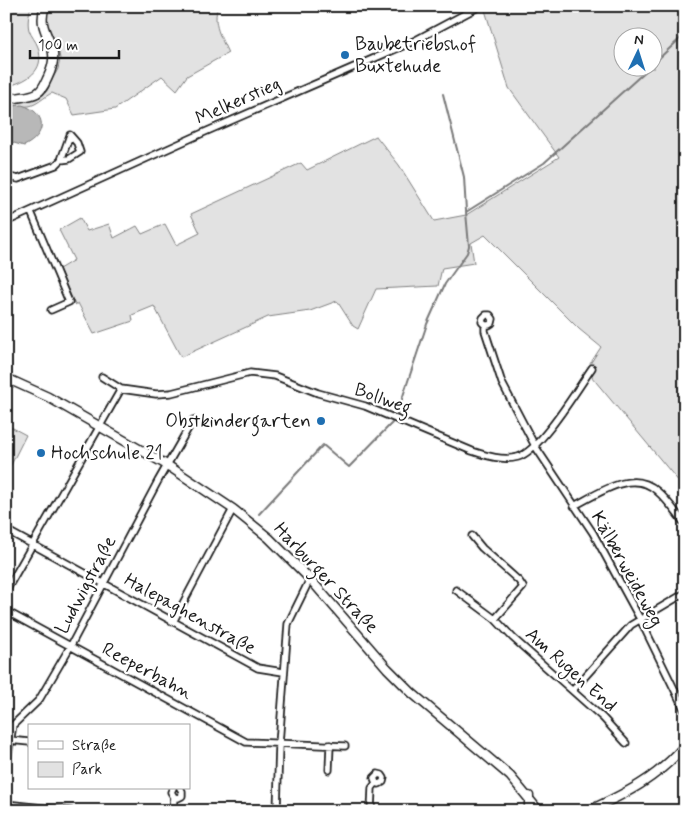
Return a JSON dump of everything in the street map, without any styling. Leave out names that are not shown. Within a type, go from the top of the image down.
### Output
[{"type":"street","points":[[6,101],[36,93],[44,86],[50,74],[54,62],[54,51],[43,28],[42,17],[45,6]]},
{"type":"street","name":"Melkerstieg","points":[[6,222],[205,132],[414,41],[480,6]]},
{"type":"street","points":[[6,176],[18,179],[56,165],[61,160]]},
{"type":"street","points":[[31,212],[69,302],[51,310]]},
{"type":"street","name":"Kälberweideweg","points":[[485,325],[485,331],[502,383],[535,446],[592,533],[640,619],[685,711]]},
{"type":"street","name":"Bollweg","points":[[102,377],[121,389],[156,394],[171,393],[250,373],[275,376],[318,393],[365,406],[472,451],[508,459],[521,457],[535,446],[592,368]]},
{"type":"street","name":"Harburger Straße","points":[[6,378],[42,394],[167,465],[233,509],[269,538],[310,579],[412,694],[491,758],[529,796],[539,811]]},
{"type":"street","points":[[6,591],[121,389]]},
{"type":"street","name":"Ludwigstraße","points":[[7,761],[13,725],[39,700],[193,420]]},
{"type":"street","points":[[574,506],[622,482],[641,482],[657,490],[685,524]]},
{"type":"street","points":[[173,622],[233,509]]},
{"type":"street","name":"Halepaghenstraße","points":[[6,530],[258,668],[283,672]]},
{"type":"street","points":[[472,536],[482,548],[519,580],[523,586],[495,619]]},
{"type":"street","points":[[277,811],[278,744],[288,624],[310,579]]},
{"type":"street","name":"Am Rugen End","points":[[456,590],[495,619],[513,638],[603,718],[626,743]]},
{"type":"street","points":[[573,690],[631,625],[685,593]]},
{"type":"street","name":"Reeperbahn","points":[[6,611],[246,742],[345,746]]},
{"type":"street","points":[[9,740],[28,742]]},
{"type":"street","points":[[329,770],[330,745]]},
{"type":"street","points":[[588,811],[634,789],[672,760],[685,745]]},
{"type":"street","points":[[371,811],[372,788],[376,783]]},
{"type":"street","points":[[172,790],[171,792],[174,798],[173,811]]},
{"type":"street","points":[[174,798],[182,796],[181,790]]},
{"type":"street","points":[[529,796],[530,811]]},
{"type":"street","points":[[6,804],[71,811]]},
{"type":"green space","points":[[6,6],[31,6],[28,27],[38,47],[40,56],[37,69],[32,74],[21,82],[6,87]]},
{"type":"green space","points":[[47,6],[218,6],[216,13],[217,25],[228,53],[187,76],[177,90],[162,76],[115,109],[74,115],[66,99],[52,93],[32,105],[12,106],[13,101],[40,96],[48,87],[58,69],[60,59],[58,47],[46,22]]},
{"type":"green space","points":[[489,6],[685,6],[685,489],[586,370],[601,347],[579,329],[485,235],[471,243],[474,263],[442,268],[438,286],[376,289],[358,329],[353,326],[337,301],[310,311],[268,317],[181,357],[154,306],[132,315],[133,321],[94,334],[78,303],[75,305],[59,269],[74,260],[59,230],[80,218],[87,231],[109,224],[114,238],[137,226],[142,234],[165,224],[176,245],[200,233],[191,214],[301,163],[307,170],[376,136],[399,165],[434,221],[466,215],[559,157],[509,88],[485,10]]},
{"type":"green space","points":[[9,426],[26,435],[7,473],[6,432]]},
{"type":"shaded area","points":[[22,105],[37,113],[41,124],[37,136],[24,146],[14,143],[6,136],[6,109]]},
{"type":"waterway","points":[[664,54],[685,34]]},
{"type":"waterway","points":[[397,414],[427,324],[445,284],[467,253],[469,246],[466,212],[544,163],[638,78]]},
{"type":"waterway","points":[[443,94],[464,177],[466,211]]},
{"type":"waterway","points":[[259,514],[323,445],[349,467],[392,423]]},
{"type":"place","name":"Baubetriebshof Buxtehude","points":[[345,55]]},
{"type":"place","name":"Obstkindergarten","points":[[321,421]]},
{"type":"place","name":"Hochschule 21","points":[[41,453]]}]
